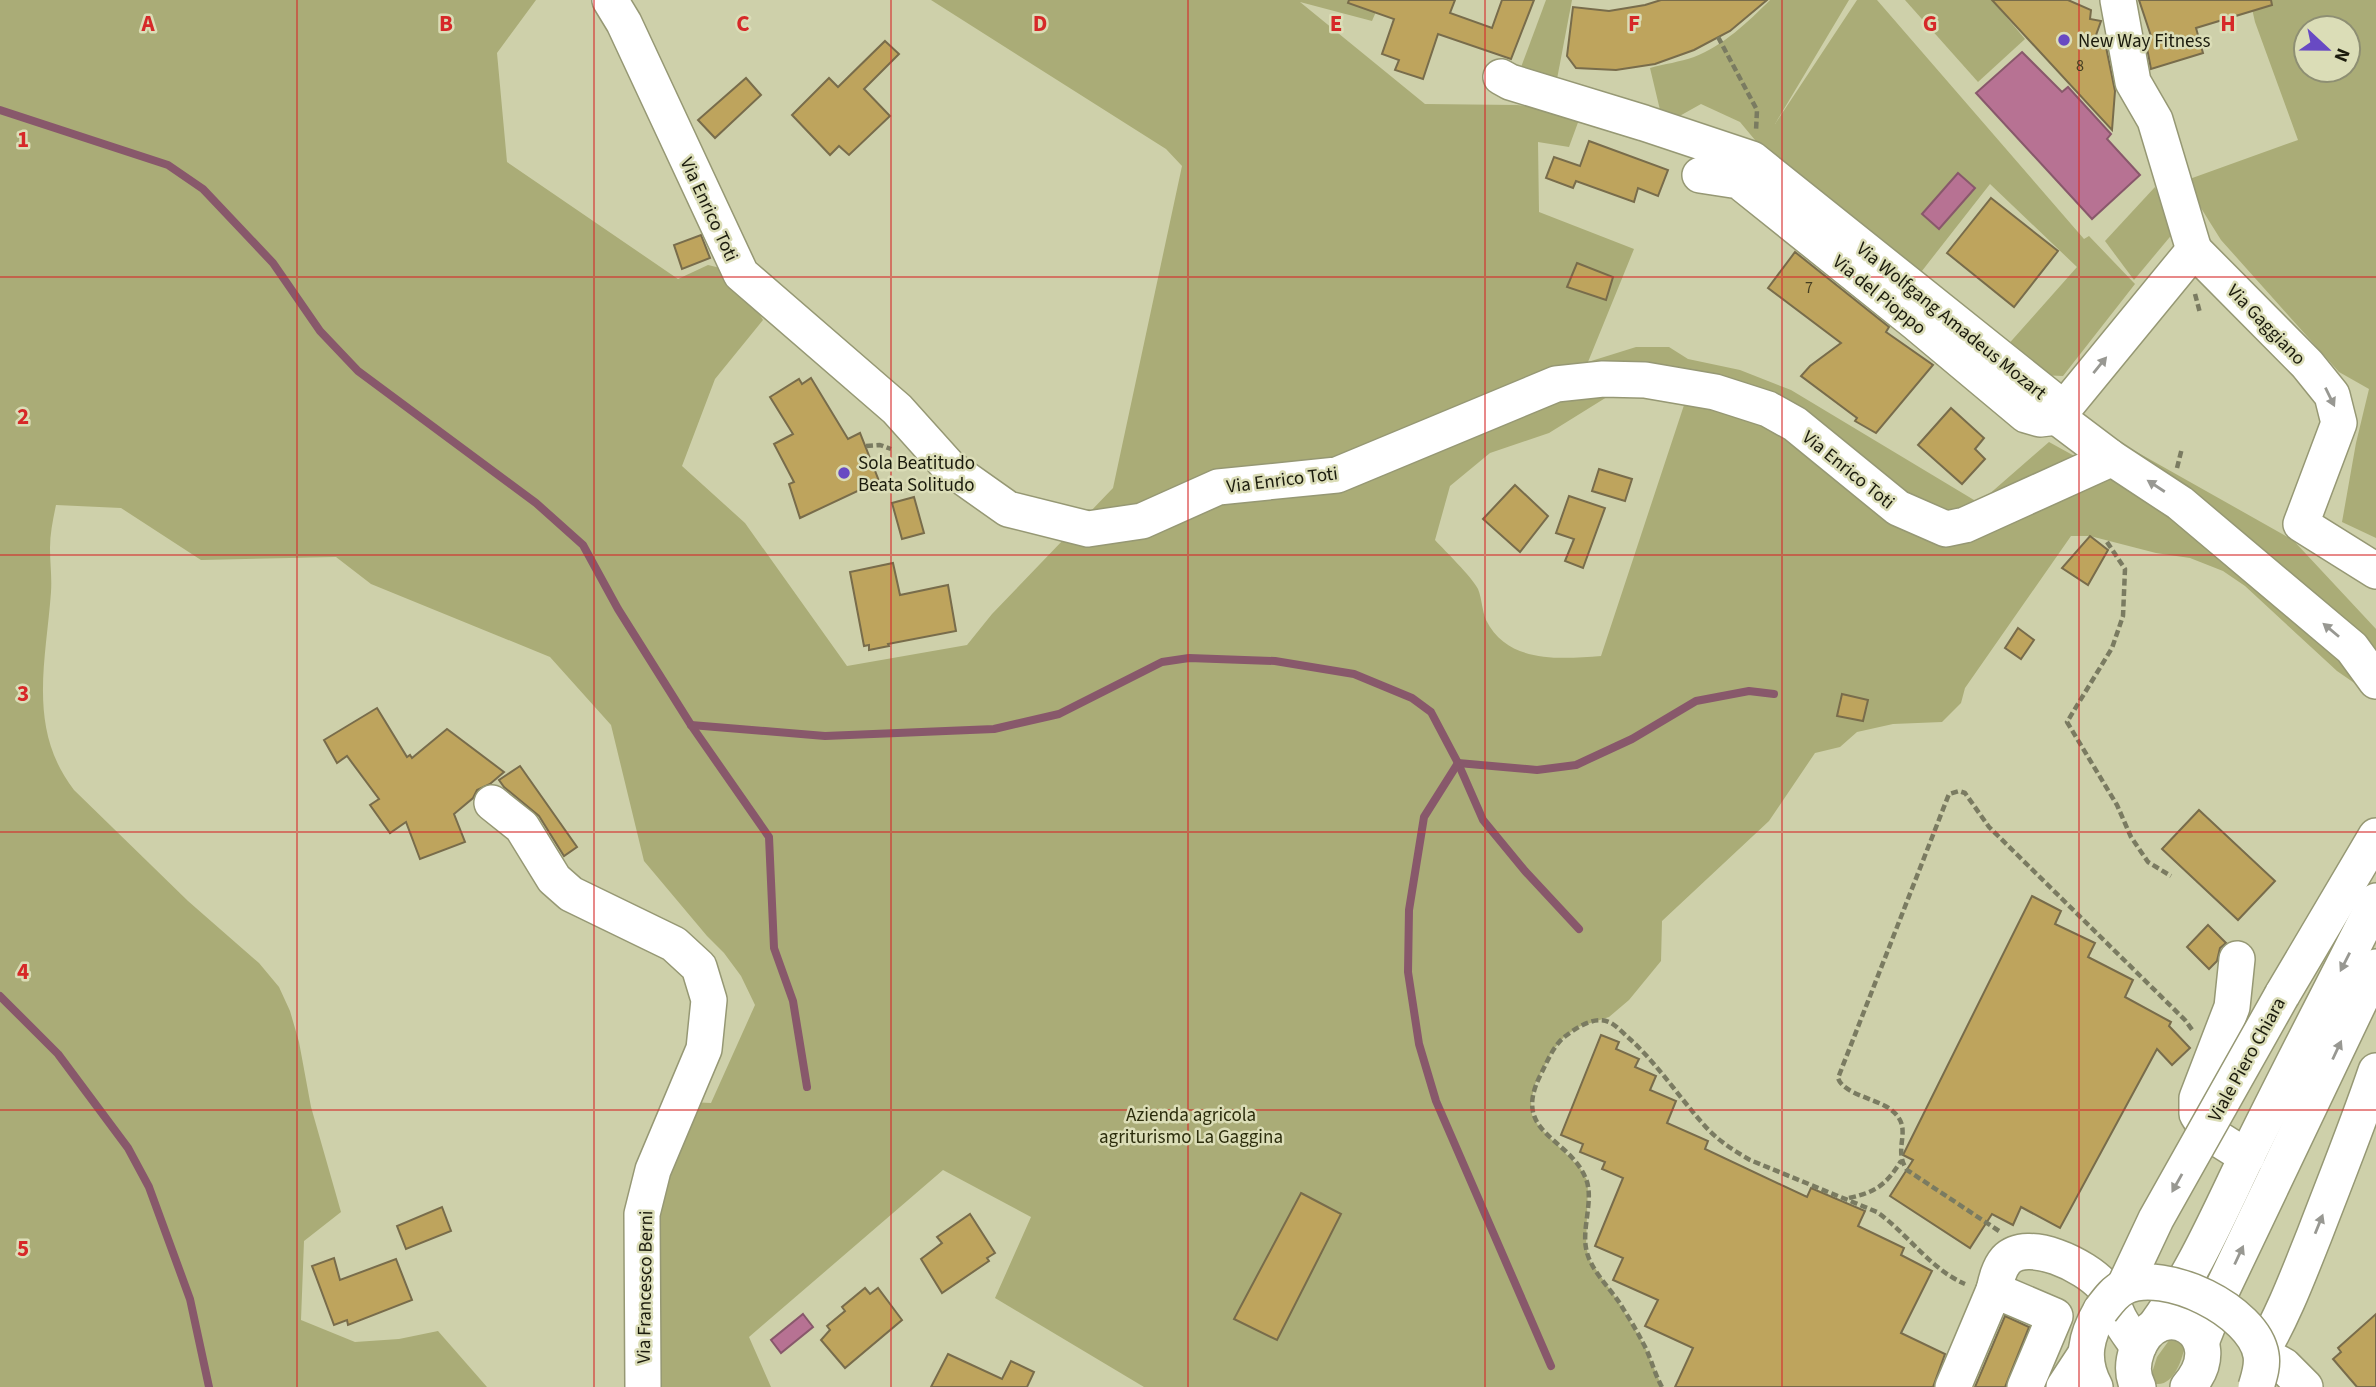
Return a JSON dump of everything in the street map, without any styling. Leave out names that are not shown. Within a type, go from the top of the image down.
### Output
[{"type":"street","name":"Via Enrico Toti","points":[[610,0],[624,23],[741,274],[897,409],[950,468],[1008,509],[1088,529],[1142,521],[1218,487],[1337,475],[1556,384],[1603,379],[1645,380],[1715,392],[1768,409],[1795,425],[1898,509],[1946,529],[1965,525],[2110,457]]},
{"type":"street","points":[[2057,417],[2194,250],[2155,120],[2133,82],[2118,0]]},
{"type":"street","name":"Via Wolfgang Amadeus Mozart","points":[[1501,77],[1752,159],[2053,400],[2057,417],[2110,457],[2180,503],[2352,648],[2376,681]]},
{"type":"street","name":"Via del Pioppo","points":[[1700,175],[1739,181],[2026,415],[2040,419],[2057,417]]},
{"type":"street","name":"Via Gaggiano","points":[[2194,250],[2307,364],[2332,395],[2339,422],[2301,524],[2376,571]]},
{"type":"street","name":"Via Francesco Berni","points":[[492,803],[522,827],[554,879],[571,894],[674,944],[699,967],[709,1000],[704,1049],[653,1170],[642,1213],[643,1387]]},
{"type":"street","name":"Viale Piero Chiara","points":[[2064,1387],[2090,1371],[2087,1339],[2093,1324],[2111,1296],[2124,1287],[2156,1219],[2282,995],[2376,836]]},
{"type":"street","points":[[2139,1365],[2200,1254],[2376,901]]},
{"type":"street","points":[[2238,959],[2232,1007],[2197,1098],[2197,1114],[2208,1133],[2247,1157]]},
{"type":"street","points":[[2188,1387],[2200,1369],[2202,1340],[2221,1292],[2376,967]]},
{"type":"street","points":[[2283,1369],[2281,1318],[2370,1095]]},
{"type":"street","points":[[1952,1387],[2004,1261],[2022,1251],[2063,1260],[2086,1271],[2105,1288],[2139,1365]]},
{"type":"street","points":[[2124,1287],[2136,1283],[2160,1283],[2178,1286],[2205,1297],[2244,1325],[2283,1369]]},
{"type":"street","points":[[1994,1290],[2055,1317],[2025,1387]]},
{"type":"street","points":[[2139,1365],[2169,1321],[2182,1322],[2202,1340]]},
{"type":"street","points":[[2256,1387],[2262,1368],[2283,1369]]},
{"type":"path","points":[[1718,37],[1757,110],[1755,139]]},
{"type":"path","points":[[2107,542],[2125,569],[2123,616],[2112,648],[2067,722],[2117,805],[2137,846],[2148,862],[2171,876]]},
{"type":"path","points":[[1848,1198],[1877,1189],[1890,1180],[1900,1161],[1904,1135],[1902,1121],[1891,1109],[1843,1086],[1838,1078],[1948,794],[1965,793],[1989,827],[2185,1020],[2197,1037]]},
{"type":"path","points":[[1662,1387],[1644,1345],[1590,1261],[1586,1248],[1588,1182],[1580,1168],[1539,1126],[1532,1115],[1531,1101],[1535,1084],[1552,1051],[1564,1037],[1590,1021],[1611,1023],[1644,1052],[1716,1138],[1750,1160],[1877,1212],[1961,1283],[1994,1290]]},
{"type":"path","points":[[1900,1161],[1907,1170],[2000,1232],[2008,1233]]},
{"type":"path","points":[[1995,1241],[2000,1232]]},
{"type":"green space","name":"Azienda agricola agriturismo La Gaggina","points":[[0,0],[536,0],[497,53],[507,162],[678,279],[708,265],[733,271],[763,320],[715,379],[682,466],[745,523],[847,666],[967,645],[992,614],[1113,488],[1182,166],[1166,149],[931,0],[1381,0],[1372,21],[1300,2],[1425,104],[1517,105],[1559,110],[1580,117],[1569,147],[1538,142],[1539,212],[1634,249],[1588,362],[1636,347],[1669,347],[1688,359],[1740,370],[1791,390],[1979,503],[2049,442],[2107,474],[2135,451],[2293,540],[2376,629],[2376,698],[2337,671],[2245,586],[2223,571],[2190,558],[2156,553],[2090,536],[2071,536],[1965,688],[1961,703],[1942,722],[1893,724],[1857,732],[1840,747],[1815,753],[1769,821],[1662,921],[1661,961],[1629,1000],[1609,1017],[1578,1027],[1564,1037],[1552,1051],[1535,1084],[1531,1101],[1532,1115],[1539,1127],[1580,1168],[1588,1182],[1586,1247],[1590,1261],[1644,1345],[1662,1387],[1144,1387],[995,1298],[1031,1217],[943,1170],[749,1337],[771,1387],[651,1387],[650,1208],[690,1102],[711,1103],[755,1005],[741,976],[724,953],[644,861],[611,725],[550,657],[371,584],[336,557],[201,560],[121,508],[56,505],[50,543],[51,592],[43,694],[50,743],[59,767],[74,790],[188,901],[259,963],[279,987],[290,1011],[299,1042],[311,1107],[341,1212],[304,1241],[301,1320],[355,1342],[399,1339],[438,1331],[487,1387],[0,1387]],"holes":[[[1623,387],[1688,393],[1601,656],[1552,658],[1521,652],[1507,645],[1486,620],[1475,584],[1435,540],[1450,486],[1490,453],[1549,433]]]},
{"type":"green space","points":[[1546,0],[1572,0],[1557,79],[1520,70]]},
{"type":"green space","points":[[1770,0],[1849,0],[1775,124],[1857,0],[1877,0],[2084,239],[2089,236],[2135,284],[2063,376],[2039,375],[2005,348],[2077,267],[1990,184],[1918,276],[1760,146],[1740,122],[1701,104],[1676,118],[1660,110],[1650,68],[1694,57],[1715,47],[1744,25]]},
{"type":"green space","points":[[1905,0],[1992,0],[2025,39],[1978,82]]},
{"type":"green space","points":[[2250,0],[2376,0],[2376,538],[2342,522],[2369,389],[2339,372],[2221,240],[2184,181],[2298,140],[2255,22]]},
{"type":"green space","points":[[2155,187],[2174,232],[2134,280],[2105,241]]},
{"type":"green space","points":[[2170,1339],[2185,1344],[2182,1356],[2173,1376],[2168,1381],[2156,1384],[2151,1376],[2157,1357]]},
{"type":"shaded area","points":[[2022,52],[2062,92],[2068,87],[2111,134],[2107,139],[2140,175],[2092,219],[1976,93]]},
{"type":"shaded area","points":[[1958,173],[1975,188],[1939,229],[1922,214]]},
{"type":"shaded area","points":[[803,1314],[813,1327],[781,1353],[771,1340]]},
{"type":"building","points":[[1349,0],[1455,0],[1450,13],[1492,28],[1502,0],[1534,0],[1511,59],[1438,34],[1423,79],[1395,70],[1399,60],[1382,54],[1394,19],[1348,3]]},
{"type":"building","points":[[1661,0],[1767,0],[1730,31],[1694,50],[1655,64],[1616,70],[1576,68],[1567,56],[1573,7],[1609,11]]},
{"type":"building","points":[[1992,0],[2068,0],[2091,10],[2090,19],[2101,21],[2095,38],[2105,42],[2115,91],[2112,130]]},
{"type":"building","points":[[2139,0],[2271,0],[2272,5],[2196,28],[2203,53],[2151,69],[2145,38],[2151,36]]},
{"type":"building","points":[[885,41],[899,54],[864,89],[890,116],[849,155],[839,146],[830,155],[792,115],[829,78],[838,87]]},
{"type":"building","points":[[746,78],[761,95],[715,138],[698,120]]},
{"type":"building","points":[[1589,141],[1668,170],[1658,196],[1638,188],[1634,202],[1576,181],[1573,188],[1546,178],[1554,157],[1580,166]]},
{"type":"building","points":[[1991,198],[2058,251],[2014,307],[1947,253]]},
{"type":"building","points":[[701,235],[710,258],[682,269],[674,245]]},
{"type":"building","points":[[1795,252],[1889,327],[1886,332],[1933,365],[1876,433],[1855,421],[1857,418],[1801,376],[1841,343],[1768,288]]},
{"type":"building","points":[[1577,263],[1613,277],[1606,300],[1567,287]]},
{"type":"building","points":[[811,378],[848,439],[860,433],[879,481],[800,518],[789,484],[794,482],[774,444],[793,434],[770,397],[799,379],[802,384]]},
{"type":"building","points":[[1951,408],[1984,438],[1975,449],[1985,459],[1962,484],[1918,445]]},
{"type":"building","points":[[1599,469],[1632,479],[1625,501],[1592,491]]},
{"type":"building","points":[[1515,485],[1548,516],[1520,552],[1483,519]]},
{"type":"building","points":[[1569,496],[1605,508],[1583,568],[1565,561],[1574,539],[1556,533]]},
{"type":"building","points":[[914,497],[924,533],[902,539],[892,503]]},
{"type":"building","points":[[2090,536],[2108,550],[2088,585],[2062,568]]},
{"type":"building","points":[[893,563],[900,595],[948,585],[956,631],[869,650],[869,645],[864,646],[850,572]]},
{"type":"building","points":[[2018,628],[2034,640],[2021,659],[2005,648]]},
{"type":"building","points":[[1842,694],[1868,700],[1863,721],[1837,716]]},
{"type":"building","points":[[377,708],[407,757],[410,755],[412,758],[447,729],[504,772],[490,784],[477,790],[473,798],[454,814],[465,842],[420,859],[406,822],[390,833],[370,805],[379,799],[347,756],[337,763],[324,740]]},
{"type":"building","points":[[520,766],[577,847],[564,856],[539,816],[499,780]]},
{"type":"building","points":[[2199,810],[2275,881],[2238,920],[2162,849]]},
{"type":"building","points":[[2032,896],[2061,911],[2055,924],[2095,943],[2088,957],[2133,980],[2125,997],[2171,1022],[2169,1026],[2190,1048],[2172,1065],[2157,1049],[2060,1228],[2021,1207],[2013,1225],[1992,1214],[1970,1248],[1890,1196],[1913,1160],[1903,1155]]},
{"type":"building","points":[[2208,925],[2226,943],[2220,948],[2217,961],[2209,969],[2187,947]]},
{"type":"building","points":[[1601,1035],[1619,1042],[1616,1049],[1639,1059],[1635,1067],[1656,1076],[1650,1090],[1676,1101],[1667,1123],[1708,1141],[1705,1149],[1807,1197],[1811,1188],[1865,1211],[1858,1226],[1904,1248],[1901,1255],[1932,1271],[1901,1333],[1945,1354],[1933,1387],[1675,1387],[1693,1348],[1645,1326],[1658,1300],[1613,1280],[1623,1258],[1595,1246],[1623,1178],[1602,1169],[1605,1162],[1580,1152],[1583,1144],[1561,1135]]},
{"type":"building","points":[[1301,1193],[1341,1214],[1277,1340],[1234,1319]]},
{"type":"building","points":[[442,1207],[451,1231],[406,1249],[397,1226]]},
{"type":"building","points":[[970,1214],[995,1253],[987,1258],[989,1261],[942,1293],[921,1259],[942,1243],[937,1237]]},
{"type":"building","points":[[334,1258],[340,1280],[396,1259],[412,1300],[348,1325],[347,1320],[334,1325],[312,1266]]},
{"type":"building","points":[[865,1288],[870,1294],[878,1288],[902,1320],[845,1368],[821,1340],[830,1330],[827,1326],[845,1311],[842,1307]]},
{"type":"building","points":[[2376,1314],[2376,1387],[2357,1387],[2333,1359],[2341,1352],[2338,1348]]},
{"type":"building","points":[[2005,1316],[2029,1327],[2005,1387],[1975,1387]]},
{"type":"building","points":[[948,1354],[1002,1379],[1011,1361],[1034,1372],[1027,1387],[931,1387]]},
{"type":"waterway","points":[[0,110],[168,165],[203,189],[273,263],[320,331],[358,371],[536,503],[583,545],[618,609],[691,725],[769,837],[774,948],[793,1001],[807,1087]]},
{"type":"waterway","points":[[691,725],[825,736],[994,729],[1059,714],[1162,662],[1189,658],[1275,661],[1354,674],[1412,698],[1431,712],[1458,763],[1483,820],[1525,871],[1579,929]]},
{"type":"waterway","points":[[1551,1366],[1436,1101],[1419,1044],[1408,972],[1409,910],[1424,817],[1458,763],[1537,770],[1576,765],[1632,739],[1696,701],[1749,691],[1774,694]]},
{"type":"waterway","points":[[0,996],[58,1054],[128,1148],[149,1187],[190,1299],[209,1387]]},
{"type":"place","name":"New Way Fitness","points":[[2064,40]]},
{"type":"place","name":"Sola Beatitudo Beata Solitudo","points":[[844,473]]}]
